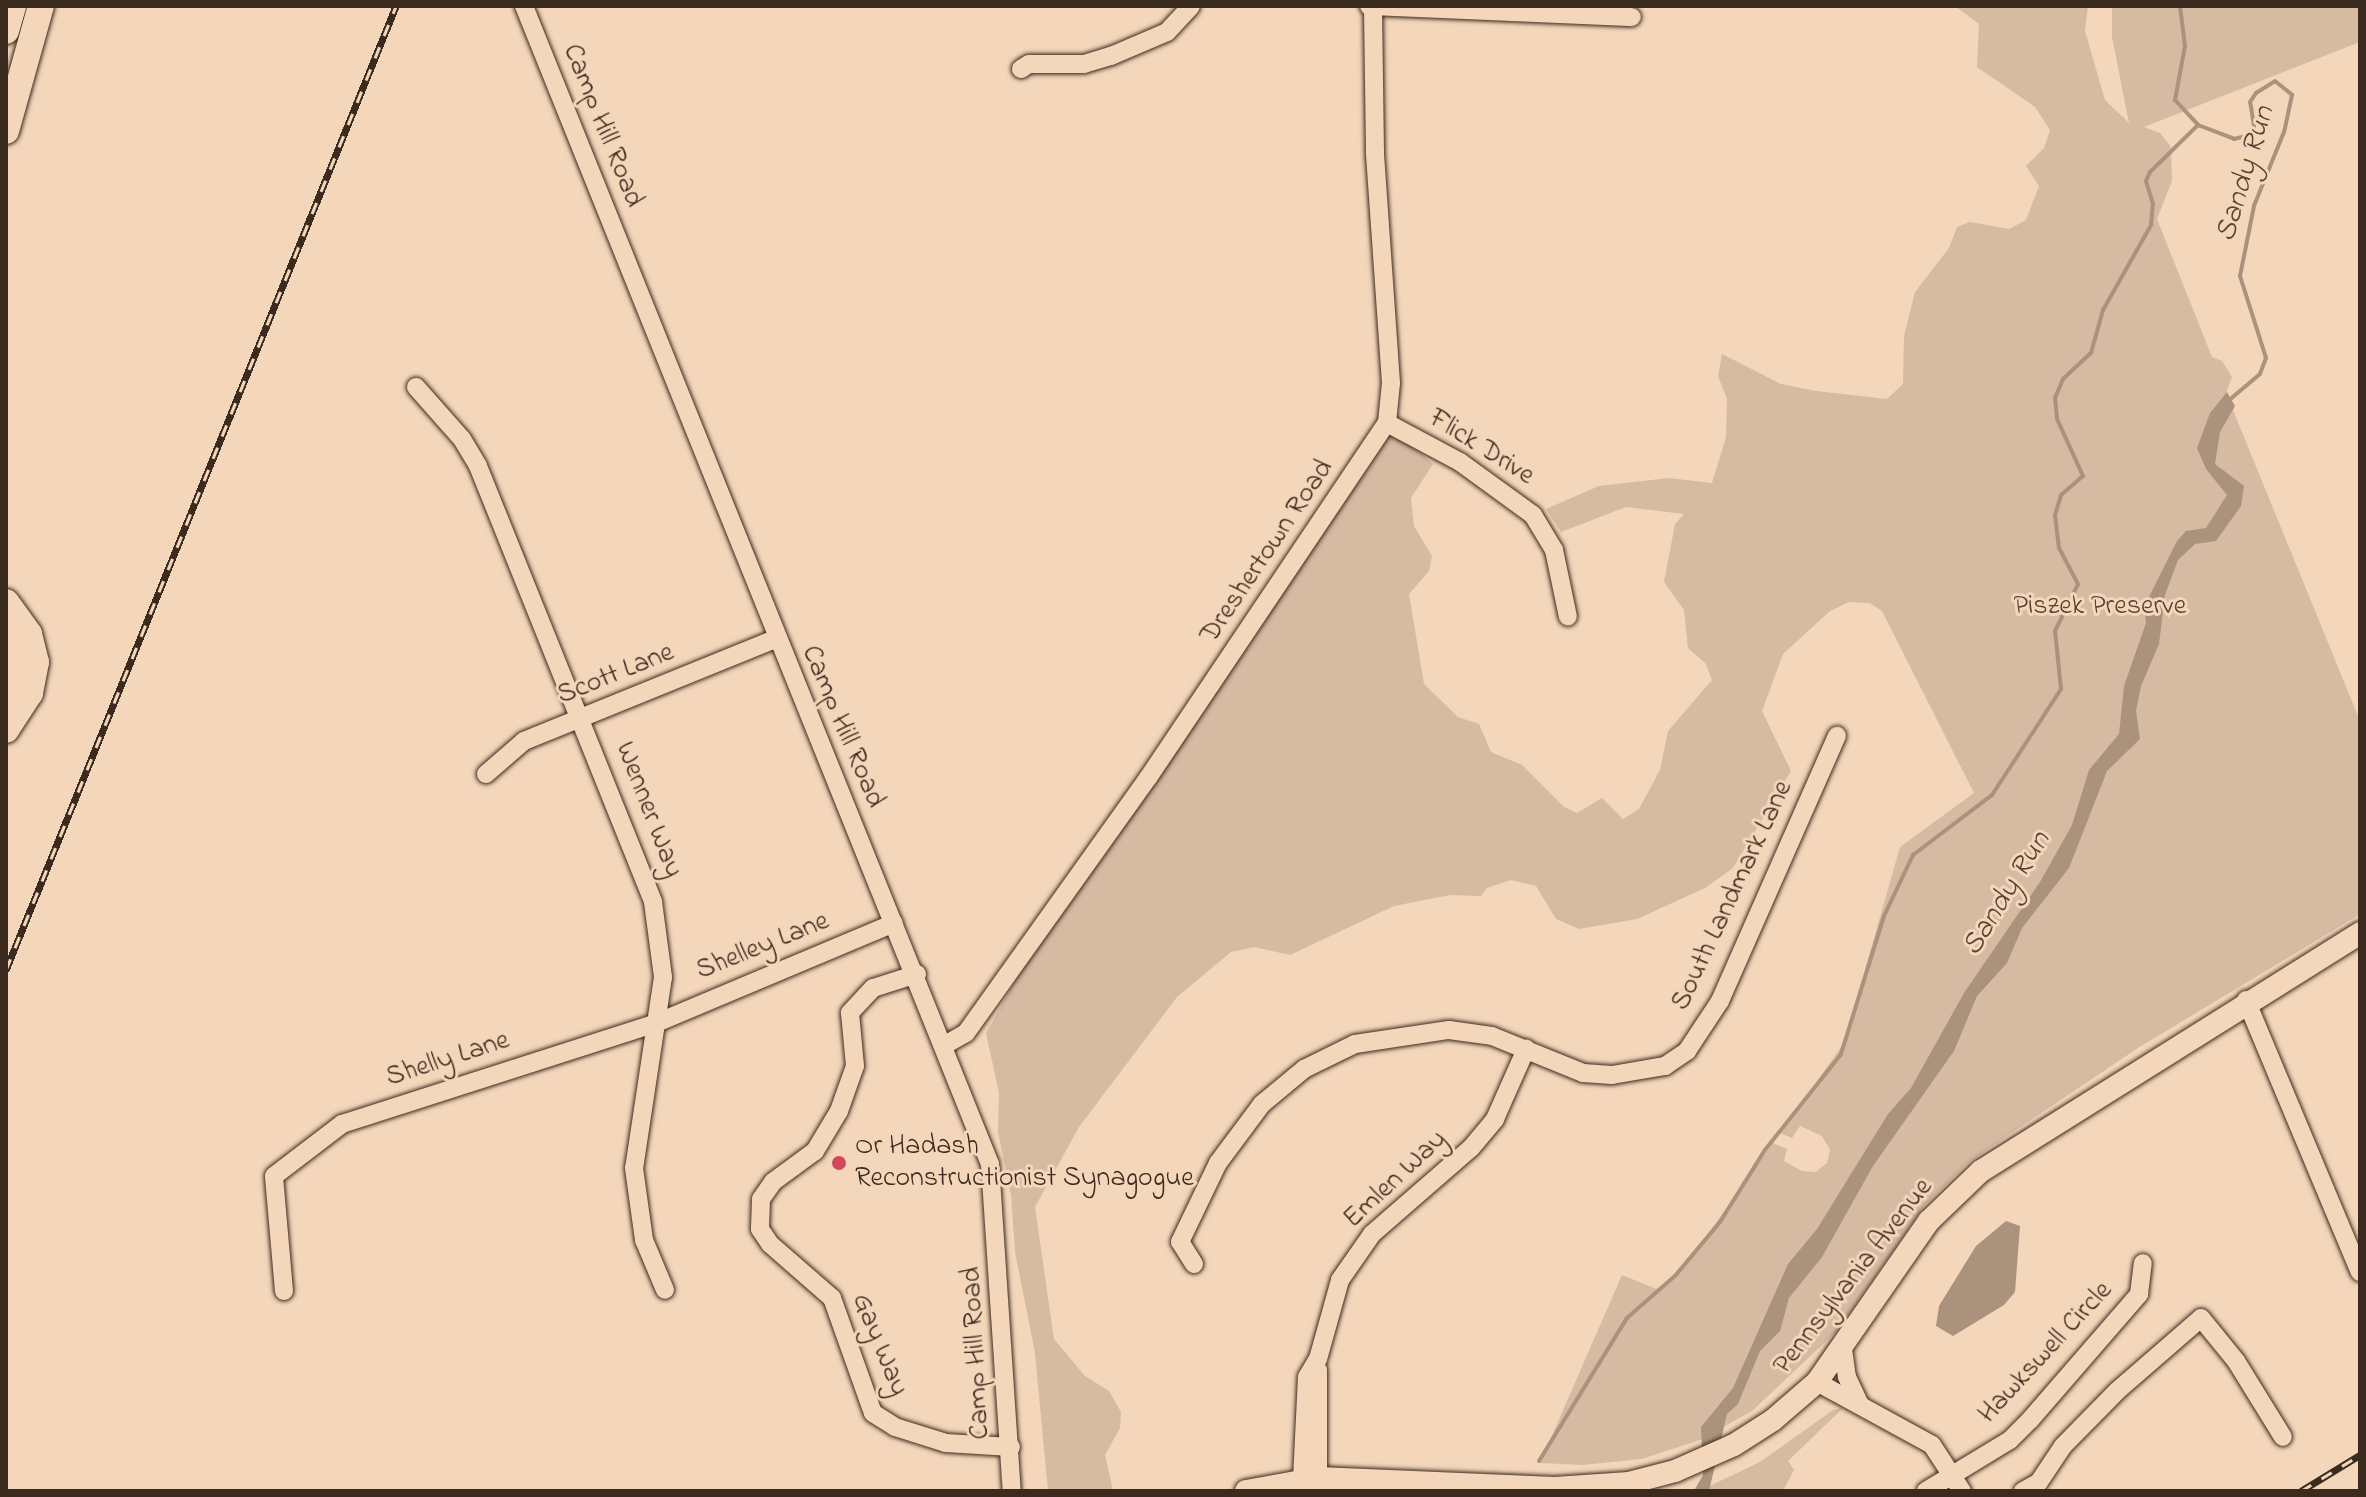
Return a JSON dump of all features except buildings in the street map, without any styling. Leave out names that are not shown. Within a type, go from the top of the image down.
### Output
[{"type":"highway","points":[[6,31],[13,6]]},
{"type":"highway","points":[[6,131],[41,6]]},
{"type":"highway","points":[[6,602],[29,634],[36,662],[30,693],[6,730]]},
{"type":"highway","points":[[6,630],[17,669],[6,704]]},
{"type":"main road","name":"Pennsylvania Avenue","points":[[1246,1491],[1310,1478],[1555,1488],[1640,1481],[1699,1462],[1734,1445],[1773,1420],[1817,1382],[1843,1349],[1929,1221],[1964,1186],[2246,1000],[2360,933]]},
{"type":"street","name":"Camp Hill Road","points":[[524,6],[775,639],[958,1076],[994,1184],[1012,1491]]},
{"type":"street","points":[[1021,69],[1029,64],[1084,64],[1111,56],[1167,32],[1191,6]]},
{"type":"street","points":[[1372,6],[1632,17]]},
{"type":"street","name":"Dreshertown Road","points":[[945,1045],[966,1033],[1148,778],[1387,423],[1391,383],[1375,152],[1372,6]]},
{"type":"street","name":"Wenner Way","points":[[416,387],[462,439],[478,466],[583,721],[653,902],[663,954],[634,1168],[644,1240],[665,1290]]},
{"type":"street","name":"Flick Drive","points":[[1387,423],[1460,462],[1533,515],[1554,550],[1568,617]]},
{"type":"street","name":"Scott Lane","points":[[486,774],[524,741],[583,721],[775,639]]},
{"type":"street","name":"South Landmark Lane","points":[[1194,1264],[1180,1242],[1218,1163],[1262,1104],[1304,1069],[1355,1044],[1405,1033],[1449,1030],[1526,1049],[1583,1073],[1612,1075],[1665,1066],[1687,1051],[1720,1001],[1837,736]]},
{"type":"street","name":"Shelley Lane","points":[[654,1024],[894,923]]},
{"type":"street","name":"Gay Way","points":[[917,974],[873,988],[850,1013],[855,1066],[839,1111],[815,1151],[773,1182],[761,1199],[760,1229],[770,1244],[832,1298],[873,1413],[895,1427],[946,1443],[1011,1447]]},
{"type":"street","points":[[2246,1000],[2360,1272]]},
{"type":"street","name":"Shelly Lane","points":[[284,1291],[274,1176],[342,1124],[654,1024]]},
{"type":"street","points":[[958,1076],[966,1033]]},
{"type":"street","name":"Emlen Way","points":[[1310,1478],[1318,1359],[1340,1280],[1372,1234],[1479,1139],[1495,1119],[1526,1049]]},
{"type":"street","name":"Hawkswell Circle","points":[[1926,1491],[1957,1483],[2030,1420],[2139,1294],[2143,1263]]},
{"type":"street","points":[[2035,1488],[2063,1446],[2095,1413],[2201,1318],[2236,1361],[2283,1437]]},
{"type":"street","points":[[1843,1349],[1847,1377],[1860,1405]]},
{"type":"street","points":[[1817,1382],[1932,1445],[1957,1483]]},
{"type":"green space","name":"Piszek Preserve","points":[[1955,6],[2088,6],[2085,31],[2105,100],[2129,123],[2112,37],[2112,6],[2360,6],[2360,42],[2144,127],[2160,133],[2171,147],[2172,181],[2157,219],[2212,357],[2222,361],[2232,377],[2226,393],[2360,721],[2360,914],[2138,1048],[1970,1161],[1924,1206],[1836,1332],[1752,1411],[1700,1440],[1642,1459],[1582,1465],[1540,1463],[1622,1275],[1659,1290],[1680,1273],[1773,1143],[1787,1149],[1784,1161],[1802,1171],[1816,1172],[1827,1163],[1830,1150],[1822,1136],[1800,1126],[1792,1138],[1780,1133],[1844,1043],[1900,847],[1974,793],[1882,611],[1870,603],[1849,602],[1830,611],[1783,654],[1762,711],[1791,771],[1733,868],[1705,888],[1637,919],[1579,929],[1556,919],[1536,886],[1511,880],[1487,888],[1481,896],[1450,895],[1394,906],[1290,955],[1254,947],[1231,952],[1177,997],[1079,1127],[1035,1207],[1054,1339],[1085,1376],[1109,1391],[1121,1412],[1120,1428],[1105,1455],[1113,1491],[1048,1491],[1035,1353],[1015,1252],[1011,1195],[998,1132],[999,1093],[986,1033],[1029,956],[1388,434],[1402,436],[1433,464],[1411,498],[1414,526],[1432,556],[1429,571],[1409,594],[1424,684],[1458,717],[1479,724],[1491,752],[1522,765],[1564,807],[1577,813],[1602,798],[1623,819],[1639,809],[1660,770],[1668,731],[1712,680],[1706,664],[1688,648],[1684,610],[1664,582],[1675,524],[1684,514],[1626,507],[1561,532],[1546,509],[1599,486],[1669,478],[1712,483],[1726,437],[1727,399],[1718,376],[1722,354],[1781,384],[1816,391],[1887,399],[1903,384],[1904,336],[1915,292],[1949,248],[1957,227],[1970,222],[2009,229],[2026,220],[2039,186],[2026,166],[2044,148],[2050,130],[2035,107],[1977,67],[1979,24]]},
{"type":"green space","points":[[1843,1408],[1788,1461],[1794,1470],[1783,1491],[1699,1491],[1760,1462],[1833,1410]]},
{"type":"shaded area","points":[[2227,392],[2235,406],[2220,432],[2215,464],[2244,486],[2241,506],[2216,541],[2195,544],[2178,560],[2165,595],[2159,644],[2141,686],[2136,711],[2140,739],[2107,771],[2069,868],[2022,928],[2007,963],[1977,996],[1954,1051],[1873,1166],[1822,1257],[1789,1298],[1780,1331],[1760,1351],[1738,1404],[1727,1414],[1709,1491],[1694,1491],[1703,1475],[1701,1427],[1733,1388],[1788,1264],[1817,1229],[1888,1114],[1911,1088],[1964,993],[2040,882],[2072,825],[2089,770],[2119,734],[2124,686],[2146,623],[2144,607],[2177,541],[2186,531],[2206,528],[2227,495],[2206,469],[2197,448],[2210,413]]},
{"type":"shaded area","points":[[2006,1221],[2020,1226],[2015,1292],[2004,1305],[1953,1336],[1936,1326],[1939,1306],[1976,1246]]},
{"type":"waterway","name":"Sandy Run","points":[[2180,6],[2185,46],[2175,100],[2198,125],[2234,139],[2250,135],[2254,126],[2250,102],[2256,93],[2275,81],[2292,95],[2284,132],[2254,206],[2240,276],[2266,358],[2260,374],[2227,402]]},
{"type":"waterway","points":[[1539,1461],[1627,1318],[1675,1276],[1720,1222],[1765,1150],[1841,1054],[1884,916],[1913,855],[1992,795],[2061,689],[2055,631],[2078,584],[2059,548],[2055,515],[2061,495],[2083,476],[2057,419],[2055,398],[2063,379],[2091,353],[2103,310],[2151,225],[2153,204],[2146,181],[2150,172],[2198,125]]},
{"type":"railway","points":[[6,970],[396,6]]},
{"type":"railway","points":[[2301,1491],[2360,1455]]},
{"type":"place","name":"Or Hadash Reconstructionist Synagogue","points":[[839,1163]]}]
